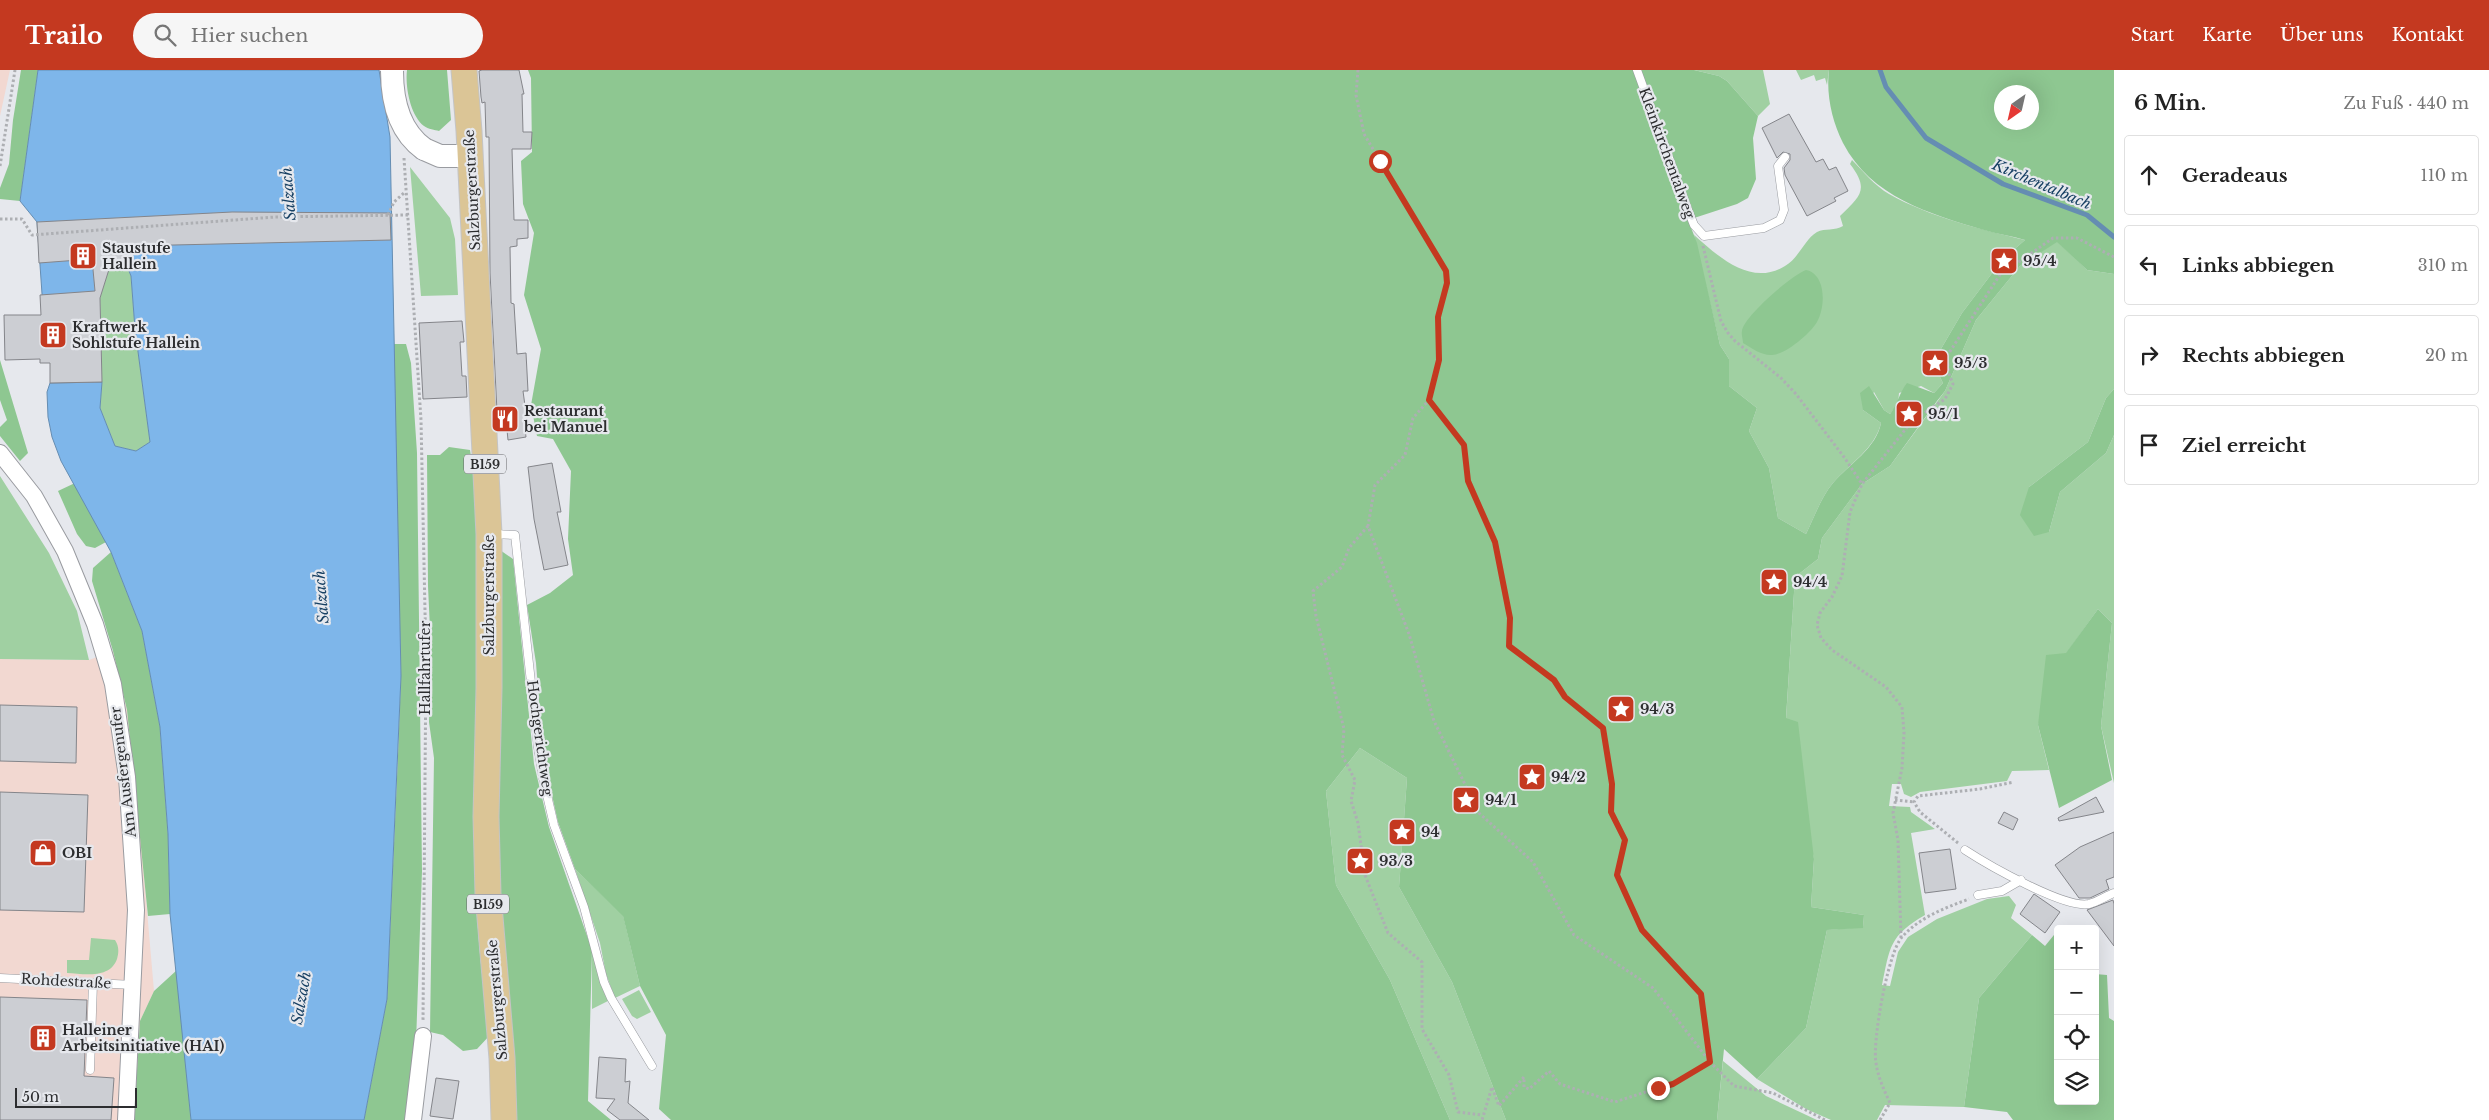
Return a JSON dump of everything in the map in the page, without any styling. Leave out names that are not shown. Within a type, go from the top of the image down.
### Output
[{"type":"main road","points":[[392,70],[394,96],[402,124],[411,138],[424,149],[440,156],[471,156]]},
{"type":"main road","name":"Salzburgerstraße","points":[[464,70],[471,156],[489,534],[489,688],[486,817],[488,894],[502,1058],[504,1120]]},
{"type":"street","name":"Am Ausfergenufer","points":[[0,453],[34,496],[65,552],[95,624],[113,684],[127,777],[136,910],[126,1120]]},
{"type":"street","points":[[413,1120],[423,1036]]},
{"type":"lane","name":"Kleinkirchentalweg","points":[[1637,70],[1694,225],[1699,233],[1709,236],[1764,228],[1776,224],[1784,210],[1778,166],[1785,157]]},
{"type":"lane","name":"Hochgerichtweg","points":[[489,534],[515,535],[538,747],[552,815],[587,916],[604,982],[611,998],[652,1066]]},
{"type":"lane","points":[[1965,850],[1985,863],[2068,903],[2089,904],[2114,893]]},
{"type":"lane","points":[[1978,895],[2002,891],[2020,880]]},
{"type":"lane","name":"Rohdestraße","points":[[0,978],[133,985]]},
{"type":"lane","points":[[90,1070],[93,983]]},
{"type":"path","points":[[0,166],[15,70]]},
{"type":"path","points":[[1358,70],[1356,95],[1364,134],[1446,271],[1447,283],[1438,317],[1439,360],[1429,400],[1413,418],[1405,455],[1375,485],[1368,526],[1409,634],[1434,721],[1479,813],[1533,862],[1574,935],[1653,988],[1710,1062],[1734,1086],[1773,1093],[1825,1120]]},
{"type":"path","points":[[0,219],[22,219],[32,235],[119,227],[275,217],[388,215],[394,202],[405,192]]},
{"type":"path","name":"Hallfahrtufer","points":[[388,215],[408,215],[421,420],[425,608],[423,1036]]},
{"type":"path","points":[[1694,225],[1707,258],[1721,321],[1735,341],[1781,378],[1796,394],[1862,484]]},
{"type":"path","points":[[1901,938],[1898,840],[1893,814],[1902,759],[1904,733],[1902,707],[1886,687],[1832,650],[1821,638],[1817,625],[1820,613],[1832,598],[1842,576],[1850,512],[1862,484],[1912,421],[1945,399],[1953,384],[1949,374],[1947,356],[2003,270],[2020,261],[2053,238],[2077,238],[2114,257]]},
{"type":"path","points":[[1429,400],[1464,445],[1468,481],[1495,542],[1510,618],[1509,646],[1554,680],[1565,697],[1603,728],[1612,784],[1611,812],[1625,840],[1617,875],[1642,930],[1701,994],[1710,1062]]},
{"type":"path","points":[[1368,526],[1349,548],[1342,567],[1313,591],[1316,616],[1344,729],[1342,755],[1355,780],[1351,801],[1358,823],[1365,875],[1388,933],[1422,962],[1422,1029],[1449,1075],[1458,1112],[1482,1115]]},
{"type":"path","points":[[1914,802],[1918,796],[1980,789],[2014,782]]},
{"type":"path","points":[[1895,800],[1914,802]]},
{"type":"path","points":[[1914,802],[1920,812],[1965,850]]},
{"type":"path","points":[[1880,1120],[1890,1103],[1875,1062],[1877,1035],[1890,961],[1901,938],[1917,923],[1946,907],[1978,895]]},
{"type":"path","points":[[1482,1120],[1492,1087],[1499,1106],[1524,1077],[1524,1086],[1529,1089],[1549,1071],[1560,1084],[1615,1102],[1673,1084],[1710,1062]]},
{"type":"shaded area","points":[[0,70],[10,70],[0,116]]},
{"type":"shaded area","points":[[113,651],[127,710],[135,772],[154,991],[140,1021],[134,1120],[0,1120],[0,659],[89,660]]},
{"type":"green space","points":[[21,70],[38,70],[20,201],[0,199],[0,188],[9,164],[13,120]]},
{"type":"green space","points":[[407,70],[447,70],[451,120],[439,131],[424,126],[415,115],[409,100]]},
{"type":"green space","points":[[528,70],[1694,70],[1719,76],[1727,81],[1758,116],[1753,138],[1756,179],[1748,198],[1737,204],[1688,220],[1697,243],[1720,345],[1729,359],[1729,386],[1757,408],[1749,431],[1769,468],[1778,518],[1806,534],[1821,501],[1829,489],[1839,476],[1868,448],[1878,432],[1881,423],[1863,410],[1860,393],[1869,386],[1884,410],[1890,414],[1907,383],[1934,393],[1943,383],[1936,369],[1938,354],[1962,313],[2002,260],[2025,240],[1984,230],[1923,210],[1886,190],[1869,177],[1855,162],[1843,143],[1836,126],[1829,98],[1829,70],[2114,70],[2114,274],[2087,270],[2057,242],[2020,266],[1976,320],[1945,391],[1890,466],[1862,484],[1822,538],[1818,559],[1795,577],[1786,718],[1798,722],[1814,859],[1811,907],[1864,915],[1863,928],[1827,930],[1806,1028],[1757,1079],[1724,1049],[1717,1120],[1506,1120],[1452,982],[1399,887],[1407,778],[1360,748],[1326,791],[1336,885],[1390,980],[1450,1120],[671,1120],[659,1109],[666,1035],[640,986],[623,916],[575,869],[558,822],[543,755],[536,663],[527,605],[550,593],[573,575],[568,539],[571,471],[553,439],[537,436],[531,405],[541,349],[524,295],[534,233],[523,204],[521,161],[532,152],[531,78]]},
{"type":"green space","points":[[1694,70],[1763,70],[1770,104],[1758,116],[1727,81],[1719,76]]},
{"type":"green space","points":[[1796,70],[1829,70],[1827,85],[1825,78],[1816,81],[1814,75],[1801,80]]},
{"type":"green space","points":[[1852,160],[1879,187],[1905,202],[1956,222],[2025,240],[2002,260],[1962,313],[1938,354],[1936,369],[1943,383],[1934,393],[1921,386],[1899,393],[1898,404],[1890,414],[1884,410],[1874,392],[1863,410],[1881,423],[1878,432],[1861,456],[1839,476],[1829,489],[1821,501],[1806,534],[1778,518],[1769,468],[1749,431],[1757,408],[1729,386],[1729,359],[1720,345],[1694,235],[1736,267],[1760,273],[1772,272],[1785,266],[1790,263],[1812,235],[1823,230],[1843,226],[1840,216],[1857,198],[1861,187],[1860,180],[1850,164]]},
{"type":"green space","points":[[410,167],[450,218],[455,239],[458,295],[421,296]]},
{"type":"green space","points":[[2057,241],[2087,270],[2114,274],[2114,389],[2106,398],[2088,442],[2029,487],[2049,532],[2060,492],[2106,453],[2114,435],[2114,783],[2101,726],[2112,623],[2098,609],[2066,654],[2038,725],[2049,770],[2012,771],[2007,781],[1920,792],[1911,797],[1904,794],[1901,784],[1892,784],[1889,806],[1910,807],[1911,812],[1935,829],[1911,833],[1925,915],[1904,929],[1893,944],[1882,985],[1890,986],[1898,952],[1908,937],[1937,919],[1987,899],[2009,896],[2016,905],[2011,918],[2032,935],[1979,998],[1964,1107],[1885,1105],[1877,1120],[1831,1120],[1806,1109],[1757,1079],[1806,1028],[1827,930],[1863,927],[1864,915],[1811,907],[1814,859],[1786,719],[1795,577],[1818,559],[1822,538],[1862,484],[1890,466],[1945,391],[1976,320],[2020,266]]},
{"type":"green space","points":[[111,261],[125,261],[131,276],[135,329],[150,442],[136,451],[115,446],[100,408],[102,382],[100,298]]},
{"type":"green space","points":[[1806,270],[1813,273],[1821,284],[1822,308],[1814,327],[1790,348],[1776,354],[1763,354],[1743,343],[1742,331],[1750,316],[1780,288],[1799,273]]},
{"type":"green space","points":[[393,344],[406,344],[411,363],[417,453],[422,871],[416,1043],[406,1120],[364,1120],[387,999],[401,676]]},
{"type":"green space","points":[[0,360],[28,453],[20,461],[0,436],[0,427],[7,420],[0,400]]},
{"type":"green space","points":[[2114,389],[2114,435],[2106,453],[2060,492],[2049,532],[2034,536],[2020,515],[2029,487],[2088,442],[2106,398]]},
{"type":"green space","points":[[449,447],[470,450],[477,507],[480,593],[475,813],[476,902],[484,990],[491,1034],[477,1049],[463,1051],[443,1035],[430,1032],[434,758],[429,722],[431,651],[428,586],[427,455],[440,455]]},
{"type":"green space","points":[[0,476],[49,553],[77,611],[89,660],[0,659]]},
{"type":"green space","points":[[75,483],[106,542],[95,548],[86,546],[77,534],[58,491]]},
{"type":"green space","points":[[500,550],[513,559],[534,764],[549,827],[592,950],[588,1101],[611,1120],[515,1120],[497,921]]},
{"type":"green space","points":[[111,552],[142,631],[160,727],[168,834],[170,914],[148,916],[127,710],[113,651],[92,581],[93,568]]},
{"type":"green space","points":[[2098,609],[2112,623],[2101,726],[2112,780],[2059,808],[2038,725],[2046,655],[2066,653]]},
{"type":"green space","points":[[1360,748],[1407,778],[1399,887],[1452,982],[1506,1120],[1450,1120],[1390,980],[1336,885],[1326,791]]},
{"type":"green space","points":[[575,869],[623,915],[640,986],[615,998],[606,974],[600,943]]},
{"type":"green space","points":[[2032,935],[2045,946],[2054,935],[2054,1105],[2099,1105],[2099,974],[2107,975],[2109,1018],[2114,1021],[2114,1120],[2013,1120],[2007,1112],[1964,1107],[1979,998]]},
{"type":"green space","points":[[91,938],[115,940],[118,951],[114,965],[109,970],[96,974],[67,973],[67,960],[89,960]]},
{"type":"green space","points":[[592,950],[601,985],[608,1001],[592,1009]]},
{"type":"green space","points":[[177,970],[191,1120],[134,1120],[140,1021],[154,991]]},
{"type":"green space","points":[[639,990],[651,1012],[637,1019],[632,1016],[622,999]]},
{"type":"green space","points":[[1723,1061],[1766,1096],[1817,1120],[1717,1120]]},
{"type":"water","name":"Salzach","points":[[38,70],[379,70],[390,137],[401,676],[387,999],[364,1120],[191,1120],[170,914],[168,834],[160,727],[142,631],[111,552],[61,461],[52,437],[48,417],[47,392],[50,383],[102,382],[100,408],[115,446],[136,451],[150,442],[135,329],[131,276],[125,261],[104,261],[93,312],[43,308],[37,222],[20,201]]},
{"type":"building","points":[[519,70],[524,94],[522,94],[523,132],[532,132],[531,149],[512,149],[514,220],[528,220],[528,238],[517,239],[517,246],[510,247],[511,303],[514,304],[517,354],[526,353],[528,391],[523,391],[528,428],[525,429],[526,437],[508,440],[507,430],[498,431],[490,273],[489,137],[486,137],[485,102],[482,103],[481,97],[479,71]]},
{"type":"building","points":[[1789,114],[1816,162],[1823,159],[1829,170],[1836,167],[1848,191],[1834,198],[1836,201],[1807,216],[1785,175],[1784,168],[1790,160],[1790,154],[1783,152],[1777,158],[1762,128]]},
{"type":"building","points":[[232,212],[390,213],[391,240],[130,246],[125,261],[111,263],[100,298],[102,382],[50,383],[50,363],[40,363],[40,359],[5,360],[4,315],[41,315],[40,295],[95,291],[92,259],[39,263],[37,222]]},
{"type":"building","points":[[462,321],[464,342],[460,342],[462,376],[466,376],[467,397],[423,399],[419,323]]},
{"type":"building","points":[[552,463],[561,512],[557,512],[568,565],[544,570],[534,519],[528,467]]},
{"type":"building","points":[[0,705],[77,707],[76,763],[0,761]]},
{"type":"building","name":"OBI","points":[[0,792],[88,795],[84,912],[0,910]]},
{"type":"building","points":[[2096,797],[2104,812],[2059,821],[2058,818]]},
{"type":"building","points":[[2004,812],[2018,819],[2013,830],[1998,823]]},
{"type":"building","points":[[2114,832],[2114,877],[2106,880],[2109,889],[2090,898],[2079,898],[2055,865],[2080,847]]},
{"type":"building","points":[[1950,849],[1956,889],[1925,893],[1919,853]]},
{"type":"building","points":[[2034,894],[2060,912],[2045,933],[2020,914]]},
{"type":"building","points":[[2113,900],[2114,946],[2099,925],[2087,910]]},
{"type":"building","name":"Halleiner Arbeitsinitiative (HAI)","points":[[0,997],[87,1000],[84,1076],[114,1078],[111,1120],[0,1120]]},
{"type":"building","points":[[599,1057],[626,1059],[625,1082],[630,1081],[628,1103],[649,1120],[620,1120],[607,1110],[615,1099],[596,1098]]},
{"type":"building","points":[[436,1078],[459,1081],[453,1119],[430,1116]]},
{"type":"waterway","name":"Kirchentalbach","points":[[1880,70],[1886,87],[1926,138],[2003,184],[2087,215],[2114,237]]},
{"type":"place","name":"Staustufe Hallein","points":[[83,256]]},
{"type":"place","name":"95/4","points":[[2004,261]]},
{"type":"place","name":"Kraftwerk Sohlstufe Hallein","points":[[53,335]]},
{"type":"place","name":"95/3","points":[[1935,363]]},
{"type":"place","name":"95/1","points":[[1909,414]]},
{"type":"place","name":"Restaurant bei Manuel","points":[[505,419]]},
{"type":"place","name":"94/4","points":[[1774,582]]},
{"type":"place","name":"94/3","points":[[1621,709]]},
{"type":"place","name":"94/2","points":[[1532,777]]},
{"type":"place","name":"94/1","points":[[1466,800]]},
{"type":"place","name":"94","points":[[1402,832]]},
{"type":"place","name":"OBI","points":[[43,853]]},
{"type":"place","name":"93/3","points":[[1360,861]]},
{"type":"place","name":"Halleiner Arbeitsinitiative (HAI)","points":[[43,1038]]},
{"type":"route","points":[[1380,161],[1446,271],[1447,283],[1438,317],[1439,360],[1429,400],[1464,445],[1468,481],[1495,542],[1510,618],[1509,646],[1554,680],[1565,697],[1603,728],[1612,784],[1611,812],[1625,840],[1617,875],[1642,930],[1701,994],[1710,1062],[1673,1084],[1658,1088]]}]
